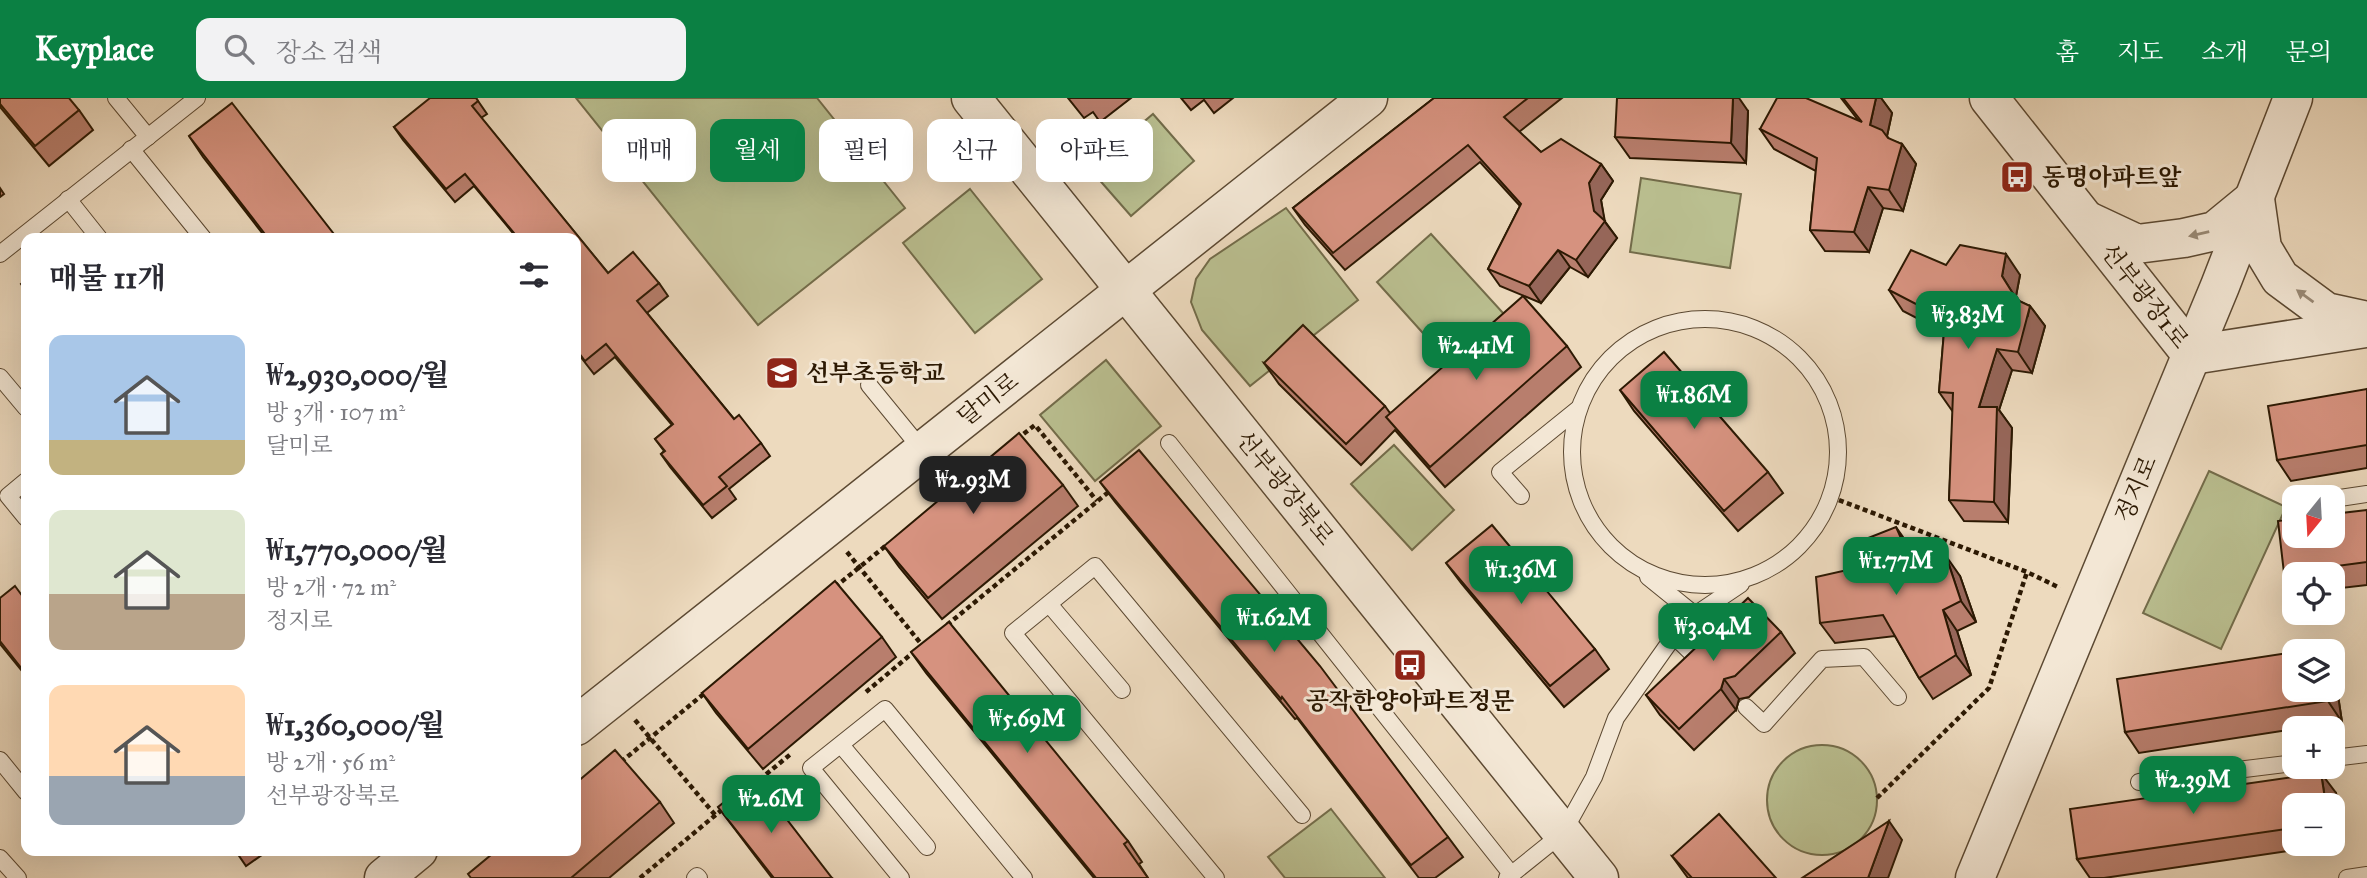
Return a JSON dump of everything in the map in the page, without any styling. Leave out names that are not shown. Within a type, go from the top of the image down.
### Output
[{"type":"street","name":"선부광장북로","points":[[971,98],[1599,878]]},
{"type":"street","name":"달미로","points":[[581,722],[1368,98]]},
{"type":"street","name":"선부광장1로","points":[[1989,98],[2192,355],[2367,328]]},
{"type":"street","name":"정지로","points":[[1975,878],[2192,355],[2293,98]]},
{"type":"street","points":[[2085,219],[2137,244],[2215,231],[2255,198]]},
{"type":"street","points":[[2255,198],[2262,248],[2280,278],[2326,312],[2367,321]]},
{"type":"street","points":[[384,878],[411,856]]},
{"type":"lane","points":[[116,98],[148,137]]},
{"type":"lane","points":[[26,233],[197,98]]},
{"type":"lane","points":[[131,149],[199,233]]},
{"type":"lane","points":[[68,199],[95,233]]},
{"type":"lane","points":[[0,254],[21,237]]},
{"type":"lane","points":[[1168,443],[1509,876],[1563,834],[1594,777],[1616,718],[1674,636],[1695,615],[1748,579],[1785,559],[1815,530],[1831,497],[1839,451],[1833,410],[1814,373],[1784,344],[1746,324],[1706,318],[1664,324],[1627,343],[1597,372],[1578,409],[1571,446],[1575,484],[1589,520],[1613,549],[1695,615]]},
{"type":"lane","points":[[0,377],[21,402]]},
{"type":"lane","points":[[869,385],[923,451]]},
{"type":"lane","points":[[1521,496],[1500,472],[1578,409]]},
{"type":"lane","points":[[21,485],[8,496],[21,513]]},
{"type":"lane","points":[[2345,497],[2367,494]]},
{"type":"lane","points":[[1613,549],[1643,570],[1677,583],[1713,586],[1748,579]]},
{"type":"lane","points":[[1216,878],[1013,633],[1095,566],[1302,815]]},
{"type":"lane","points":[[1049,604],[1122,690]]},
{"type":"lane","points":[[1674,636],[1702,663]]},
{"type":"lane","points":[[1746,706],[1764,724],[1822,659],[1864,657],[1898,697]]},
{"type":"lane","points":[[901,878],[811,768],[885,709],[1024,878]]},
{"type":"lane","points":[[841,745],[927,847]]},
{"type":"lane","points":[[2345,757],[2367,754]]},
{"type":"lane","points":[[0,760],[21,786]]},
{"type":"lane","points":[[2139,782],[2282,764]]},
{"type":"lane","points":[[0,858],[18,878]]},
{"type":"lane","points":[[2360,877],[2367,859]]},
{"type":"path","points":[[1014,442],[1035,425],[1097,501],[1118,485]]},
{"type":"path","points":[[1831,497],[2027,572],[2089,602]]},
{"type":"path","points":[[828,593],[890,542]]},
{"type":"path","points":[[859,568],[922,645]]},
{"type":"path","points":[[1877,798],[1989,688],[2027,572]]},
{"type":"path","points":[[618,764],[713,687]]},
{"type":"path","points":[[650,738],[716,816]]},
{"type":"green space","points":[[576,98],[817,98],[834,119],[819,119],[819,182],[884,182],[905,208],[758,325],[643,182],[696,182],[696,119],[602,119],[602,130]]},
{"type":"green space","points":[[1153,114],[1194,161],[1131,216],[1101,182],[1153,182],[1153,119],[1147,119]]},
{"type":"green space","points":[[1641,178],[1741,194],[1730,268],[1630,252]]},
{"type":"green space","points":[[970,189],[1042,279],[975,333],[903,243]]},
{"type":"green space","points":[[1286,208],[1358,300],[1250,386],[1202,330],[1191,302],[1196,279],[1210,259]]},
{"type":"green space","points":[[1431,234],[1513,324],[1458,372],[1377,282]]},
{"type":"green space","points":[[1106,360],[1161,426],[1095,481],[1040,415]]},
{"type":"green space","points":[[1394,445],[1454,510],[1412,550],[1351,484]]},
{"type":"green space","points":[[2209,471],[2282,505],[2282,516],[2221,649],[2143,613]]},
{"type":"green space","points":[[1822,745],[1843,749],[1861,761],[1873,779],[1877,800],[1873,821],[1861,839],[1843,851],[1822,855],[1801,851],[1783,839],[1771,821],[1767,800],[1771,779],[1783,761],[1801,749]]},
{"type":"green space","points":[[1331,809],[1385,878],[1285,878],[1268,857]]},
{"type":"building","points":[[0,98],[69,98],[79,110],[35,146],[0,104]]},
{"type":"building","points":[[430,98],[476,98],[478,101],[472,106],[575,233],[514,233],[465,174],[446,189],[394,127]]},
{"type":"building","points":[[1434,98],[1528,98],[1504,117],[1541,152],[1561,139],[1601,164],[1589,183],[1594,211],[1605,221],[1576,260],[1558,250],[1529,286],[1488,269],[1521,204],[1468,145],[1333,253],[1293,208]]},
{"type":"building","points":[[1617,98],[1733,98],[1731,143],[1615,137]]},
{"type":"building","points":[[1777,98],[1806,98],[1862,122],[1843,98],[1876,98],[1870,125],[1902,144],[1889,190],[1868,187],[1854,232],[1810,230],[1817,158],[1760,129]]},
{"type":"building","points":[[232,103],[333,233],[264,233],[189,136]]},
{"type":"building","points":[[581,240],[608,273],[633,252],[659,283],[637,301],[734,419],[739,415],[761,443],[719,477],[727,486],[703,505],[661,454],[665,451],[655,439],[673,424],[606,344],[585,361],[581,356]]},
{"type":"building","points":[[1960,245],[2006,254],[2002,276],[2017,300],[2030,306],[2018,352],[1997,349],[1979,407],[1997,407],[1994,502],[1949,500],[1953,393],[1939,392],[1945,319],[1889,290],[1911,250],[1946,265]]},
{"type":"building","points":[[1523,296],[1567,346],[1430,467],[1386,417]]},
{"type":"building","points":[[1303,325],[1385,406],[1346,444],[1264,363]]},
{"type":"building","points":[[1664,352],[1768,472],[1724,511],[1620,390]]},
{"type":"building","points":[[2367,389],[2367,445],[2277,460],[2268,406]]},
{"type":"building","points":[[1019,433],[1063,485],[928,598],[884,546]]},
{"type":"building","points":[[1139,450],[1320,666],[1448,837],[1411,865],[1282,697],[1281,699],[1100,482]]},
{"type":"building","points":[[2367,510],[2367,562],[2345,565],[2345,562],[2283,562],[2278,521],[2282,520],[2282,548],[2345,548],[2345,513]]},
{"type":"building","points":[[1492,525],[1595,649],[1550,686],[1446,563]]},
{"type":"building","points":[[1896,527],[1905,547],[1931,559],[1946,556],[1961,601],[1943,610],[1956,655],[1919,678],[1883,615],[1820,623],[1816,577],[1852,569],[1853,544]]},
{"type":"building","points":[[835,581],[882,637],[748,749],[702,693]]},
{"type":"building","points":[[15,586],[21,594],[21,668],[0,641],[0,598]]},
{"type":"building","points":[[1748,598],[1781,632],[1735,676],[1724,679],[1721,689],[1679,729],[1646,695]]},
{"type":"building","points":[[949,622],[1128,841],[1124,844],[1148,878],[1096,878],[911,652]]},
{"type":"building","points":[[2282,654],[2282,702],[2321,702],[2125,732],[2117,679]]},
{"type":"building","points":[[615,750],[660,802],[571,878],[471,878],[468,874],[490,856],[581,856],[581,779]]},
{"type":"building","points":[[755,778],[832,878],[774,878],[718,807]]},
{"type":"building","points":[[2282,779],[2322,779],[2324,793],[2282,793],[2282,830],[2077,859],[2070,809]]},
{"type":"building","points":[[1719,814],[1776,878],[1692,878],[1672,856]]},
{"type":"building","points":[[1889,821],[1868,878],[1802,878]]},
{"type":"place","name":"동명아파트앞","points":[[2017,177]]},
{"type":"place","name":"선부초등학교","points":[[782,373]]},
{"type":"place","name":"공작한양아파트정문","points":[[1410,665]]}]
